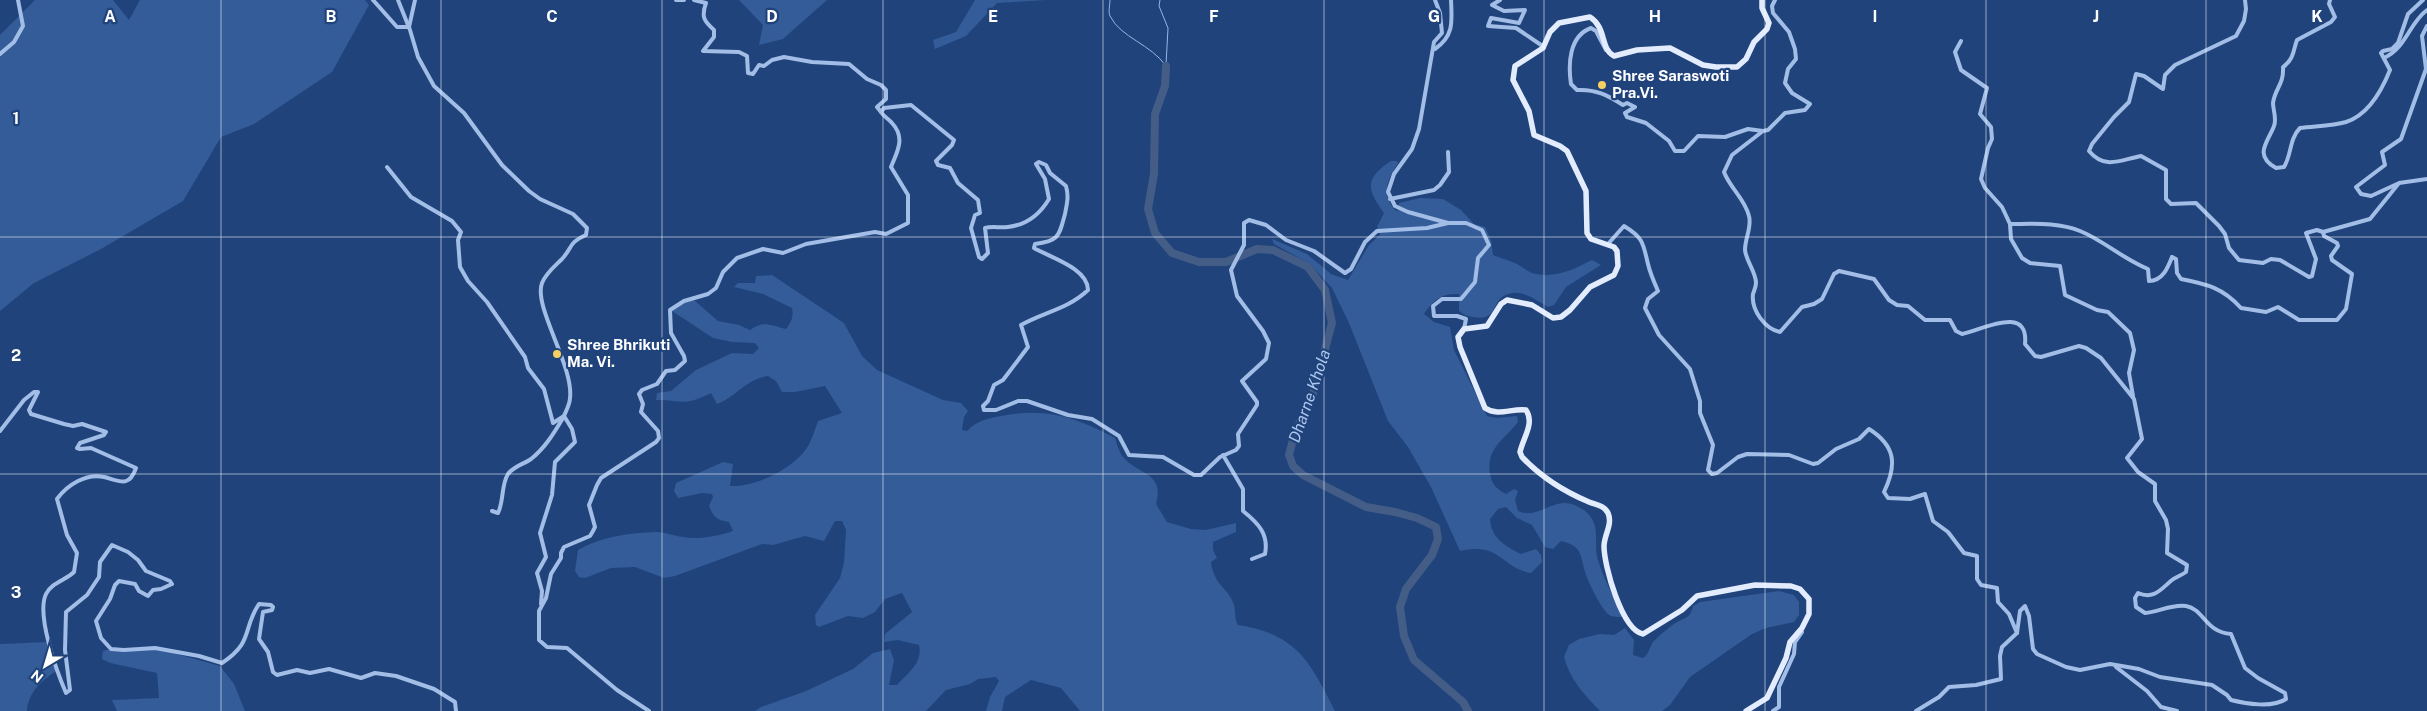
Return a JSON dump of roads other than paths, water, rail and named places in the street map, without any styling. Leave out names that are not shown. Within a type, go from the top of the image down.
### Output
[{"type":"main road","points":[[1746,711],[1767,698],[1786,658],[1790,642],[1802,628],[1809,614],[1808,599],[1800,589],[1791,586],[1755,585],[1697,596],[1682,610],[1650,631],[1643,634],[1636,631],[1626,620],[1608,574],[1604,545],[1609,525],[1609,515],[1601,506],[1568,492],[1522,458],[1520,452],[1530,424],[1530,416],[1526,410],[1494,412],[1485,408],[1458,342],[1460,332],[1464,328],[1487,326],[1501,304],[1507,300],[1532,305],[1553,318],[1566,314],[1590,287],[1614,274],[1618,266],[1618,250],[1588,236],[1586,229],[1586,191],[1567,151],[1534,135],[1528,111],[1513,80],[1513,68],[1544,47],[1550,32],[1559,23],[1590,17],[1600,25],[1607,51],[1614,56],[1637,50],[1670,48],[1703,65],[1716,68],[1737,67],[1746,59],[1754,42],[1768,29],[1769,23],[1762,8],[1762,0]]},
{"type":"street","points":[[0,54],[14,42],[23,26],[18,0]]},
{"type":"street","points":[[373,0],[397,27],[409,27]]},
{"type":"street","points":[[398,0],[418,57],[434,86],[464,113],[502,164],[529,191],[546,202],[573,214],[587,228],[586,235],[568,246],[564,256],[542,282],[540,300],[556,337],[569,384],[570,398],[564,416],[549,441],[530,460],[510,473],[505,482],[503,499],[498,513],[492,511]]},
{"type":"street","points":[[409,27],[415,0]]},
{"type":"street","points":[[676,0],[684,0]]},
{"type":"street","points":[[541,604],[546,598],[551,574],[561,558],[564,547],[590,536],[595,527],[589,505],[601,478],[656,442],[659,438],[658,431],[641,412],[644,404],[639,394],[642,390],[657,384],[666,371],[675,370],[684,361],[684,356],[671,333],[670,310],[684,301],[708,294],[716,288],[724,272],[737,258],[763,249],[783,253],[806,244],[875,232],[886,234],[908,223],[908,195],[891,167],[898,155],[900,138],[892,122],[877,106],[886,99],[886,90],[881,85],[867,80],[849,64],[812,62],[784,56],[772,60],[764,66],[759,65],[753,74],[748,73],[746,56],[739,52],[703,52],[714,37],[714,30],[704,22],[702,14],[706,3],[694,0]]},
{"type":"street","points":[[1435,0],[1440,14],[1442,33],[1434,42],[1419,129],[1412,149],[1394,174],[1388,192],[1395,206],[1408,212],[1448,223]]},
{"type":"street","points":[[1434,49],[1445,42],[1450,32],[1451,0]]},
{"type":"street","points":[[1500,0],[1492,5],[1504,11],[1524,10],[1519,23],[1491,18],[1488,26],[1516,28],[1544,47]]},
{"type":"street","points":[[1607,51],[1603,48],[1596,31],[1591,28],[1583,32],[1572,48],[1571,84],[1577,90],[1597,91],[1610,96],[1623,105],[1627,103],[1635,107],[1625,113],[1627,117],[1646,122],[1669,141],[1675,151],[1684,152],[1698,136],[1725,137],[1748,128],[1762,131],[1768,130],[1785,113],[1806,110],[1810,104],[1792,93],[1785,83],[1788,70],[1796,59],[1796,48],[1789,32],[1773,13],[1775,0]]},
{"type":"street","points":[[2245,0],[2244,21],[2236,36],[2175,65],[2165,75],[2163,89],[2144,76],[2136,74],[2129,102],[2114,117],[2092,144],[2089,151],[2099,161],[2110,164],[2141,156],[2166,170],[2166,199],[2170,204],[2196,203],[2225,234],[2229,248],[2239,260],[2262,263],[2272,259],[2280,260],[2309,277],[2312,276],[2316,259],[2306,233],[2317,230],[2323,232],[2370,220],[2399,183]]},
{"type":"street","points":[[2330,0],[2329,4],[2335,16],[2331,22],[2297,40],[2294,54],[2283,67],[2284,79],[2275,95],[2273,104],[2275,124],[2263,144],[2263,152],[2269,165],[2276,168],[2284,167],[2288,160],[2293,135],[2300,128],[2345,122],[2355,118],[2382,91],[2390,70],[2381,54],[2383,50],[2392,49],[2398,43],[2408,14],[2423,0]]},
{"type":"street","points":[[2384,58],[2396,52],[2420,15],[2427,10]]},
{"type":"street","points":[[2427,26],[2422,36],[2426,69],[2401,139],[2382,152],[2385,165],[2356,187],[2361,194],[2371,196],[2399,183],[2427,180]]},
{"type":"street","points":[[1916,711],[1939,697],[1949,687],[1976,685],[2001,679],[2000,656],[2002,647],[2017,633],[2020,611],[2025,606],[2029,616],[2033,649],[2037,654],[2066,667],[2080,670],[2110,664],[2139,669],[2160,677],[2212,685],[2231,700],[2250,706],[2280,704],[2286,700],[2285,694],[2245,668],[2231,634],[2219,633],[2208,625],[2197,611],[2188,606],[2176,606],[2145,613],[2136,607],[2135,598],[2138,593],[2150,595],[2160,593],[2174,578],[2186,572],[2187,565],[2167,552],[2168,529],[2166,520],[2155,501],[2155,484],[2138,472],[2127,458],[2142,439],[2129,372],[2134,350],[2130,333],[2108,312],[2096,310],[2065,295],[2060,266],[2038,265],[2022,258],[2011,239],[2010,224],[2000,202],[1993,198],[1981,180],[1988,148],[1992,139],[1991,127],[1980,114],[1987,88],[1961,70],[1955,52],[1961,40]]},
{"type":"street","points":[[881,112],[884,108],[890,106],[911,105],[954,140],[952,146],[936,161],[938,165],[950,168],[958,183],[978,200],[981,208],[980,213],[975,215],[971,228],[979,257],[982,259],[988,253],[985,228],[1017,225],[1032,219],[1049,199],[1048,190],[1036,164],[1039,162],[1046,165],[1050,173],[1066,186],[1069,201],[1059,235],[1049,242],[1035,244],[1034,248],[1060,259],[1074,269],[1085,278],[1088,290],[1074,303],[1054,312],[1044,313],[1021,325],[1028,347],[1003,380],[994,385],[988,401],[983,406],[984,410],[996,410],[1018,401],[1027,401],[1068,415],[1092,419],[1119,436],[1129,455],[1163,457],[1194,475],[1201,475],[1206,472],[1223,455],[1236,450],[1239,446],[1238,434],[1257,405],[1257,402],[1242,381],[1266,359],[1269,343],[1263,331],[1243,306],[1232,279],[1231,270],[1244,245],[1244,223],[1249,220],[1266,225],[1286,240],[1314,251],[1345,273],[1351,269],[1365,242],[1378,232],[1427,228],[1448,223],[1466,223],[1482,230],[1489,245],[1478,258],[1475,282],[1461,299],[1442,299],[1433,306],[1434,316],[1457,316],[1466,319],[1464,328]]},
{"type":"street","points":[[1762,131],[1732,156],[1724,172],[1727,180],[1743,201],[1749,216],[1750,225],[1745,251],[1756,282],[1753,299],[1758,313],[1765,324],[1773,330],[1780,332],[1802,307],[1814,304],[1822,299],[1834,274],[1839,271],[1847,272],[1874,279],[1890,300],[1897,305],[1908,306],[1925,320],[1950,320],[1956,331],[1962,334],[2004,321],[2023,327],[2026,333],[2025,344],[2035,356],[2041,357],[2070,348],[2086,348],[2106,364],[2134,398]]},
{"type":"street","points":[[1390,199],[1434,190],[1440,185],[1448,172],[1448,152]]},
{"type":"street","points":[[387,167],[411,197],[452,221],[461,232],[458,240],[460,267],[468,281],[487,302],[525,357],[528,368],[544,390],[553,423],[564,416]]},
{"type":"street","points":[[2010,224],[2055,224],[2078,230],[2125,258],[2148,269],[2149,281],[2156,279],[2169,268],[2172,257],[2176,259],[2177,273],[2181,279],[2211,286],[2228,294],[2241,308],[2266,312],[2278,307],[2299,320],[2337,320],[2346,309],[2352,274],[2332,260],[2331,256],[2338,243],[2324,236],[2323,232]]},
{"type":"street","points":[[1608,244],[1624,226],[1634,232],[1644,245],[1647,263],[1658,291],[1648,300],[1645,308],[1659,335],[1690,369],[1700,401],[1700,413],[1713,445],[1708,470],[1712,474],[1717,473],[1738,457],[1747,454],[1789,455],[1813,464],[1818,463],[1836,449],[1859,439],[1869,429],[1884,442],[1894,460],[1892,472],[1884,492],[1888,498],[1910,499],[1925,494],[1933,521],[1948,532],[1964,553],[1977,556],[1977,579],[1980,585],[1998,588],[1998,602],[2009,614],[2017,633]]},
{"type":"street","points":[[0,430],[24,400],[34,392],[38,392],[29,410],[31,414],[73,426],[82,424],[106,432],[104,436],[80,443],[77,448],[91,448],[136,468],[133,476],[125,482],[113,481],[104,477],[82,479],[63,490],[57,499],[67,535],[77,553],[76,563],[74,572],[51,586],[46,593],[44,604],[47,642],[66,692],[70,690],[65,650],[66,612],[87,595],[99,577],[100,562],[109,546],[112,545],[128,552],[138,560],[146,571],[170,581],[172,584],[161,590],[153,590],[148,596],[139,591],[135,584],[119,581],[115,585],[110,599],[96,621],[101,638],[111,649],[155,648],[199,656],[222,663],[240,649],[247,636],[255,610],[259,604],[263,603],[274,607],[272,610],[263,612],[258,639],[268,652],[273,672],[276,675],[297,670],[310,673],[329,669],[361,678],[375,673],[396,676],[434,689],[455,702],[456,711]]},
{"type":"street","points":[[564,416],[572,429],[575,442],[556,462],[552,495],[548,511],[541,523],[540,533],[546,557],[537,572],[542,590],[539,611],[539,640],[541,644],[547,647],[567,648],[617,690],[650,711]]},
{"type":"street","points":[[1223,455],[1242,489],[1243,511],[1256,522],[1266,538],[1265,554],[1252,559]]},
{"type":"street","points":[[1774,711],[1779,707],[1779,687],[1794,654],[1794,642],[1803,630],[1802,628]]},
{"type":"street","points":[[2110,664],[2120,669],[2147,691],[2161,707],[2177,711]]},
{"type":"waterway","name":"Dharne Khola","points":[[1110,0],[1109,14],[1115,24],[1160,58],[1166,66]]},
{"type":"waterway","points":[[1160,0],[1159,6],[1168,28],[1166,65]]},
{"type":"waterway","name":"Dharne Khola","points":[[1166,66],[1165,86],[1155,114],[1154,174],[1148,209],[1155,233],[1172,253],[1199,262],[1226,262],[1257,249],[1273,250],[1308,267],[1325,290],[1332,323],[1312,398],[1295,432],[1289,455],[1293,466],[1303,475],[1366,507],[1417,518],[1436,527],[1438,539],[1432,555],[1406,589],[1400,607],[1404,636],[1414,660],[1463,702],[1468,711]]},
{"type":"place","name":"Shree Saraswoti Pra.Vi.","points":[[1602,85]]},
{"type":"place","name":"Shree Bhrikuti Ma. Vi.","points":[[557,354]]}]
